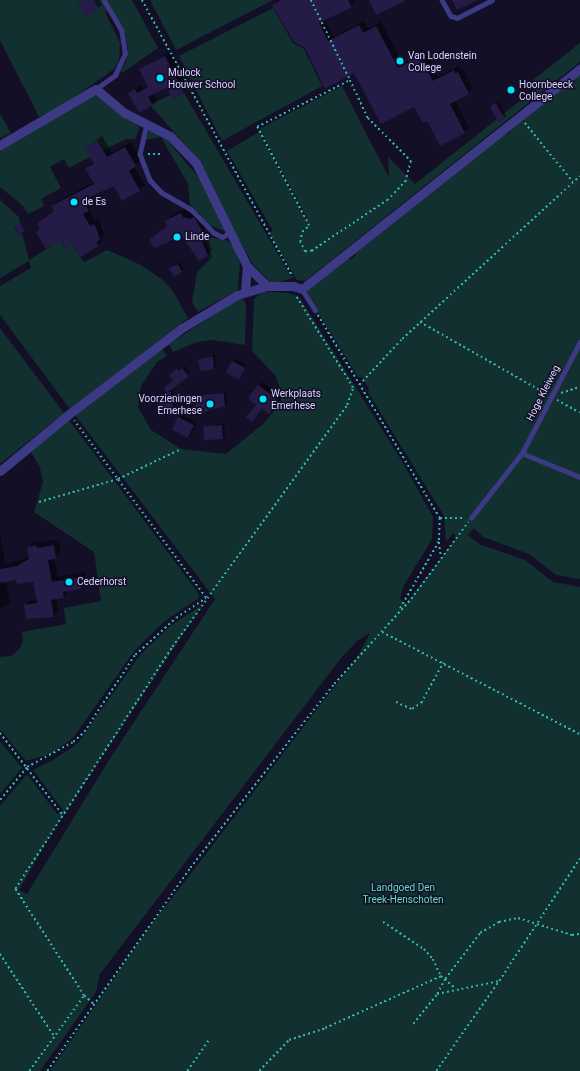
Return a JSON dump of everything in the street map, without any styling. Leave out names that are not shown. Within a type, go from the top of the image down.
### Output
[{"type":"street","points":[[0,471],[69,414],[182,328],[245,292],[267,286],[289,285],[301,288],[580,69]]},
{"type":"street","points":[[0,146],[96,89],[125,113],[170,136],[196,163],[247,266],[267,286]]},
{"type":"street","points":[[245,292],[247,266]]},
{"type":"lane","points":[[96,89],[115,75],[125,54],[121,30],[104,0]]},
{"type":"lane","points":[[442,0],[451,16],[457,18],[492,0]]},
{"type":"lane","points":[[147,124],[140,148],[150,180],[161,192],[191,209],[213,232],[222,237],[231,232]]},
{"type":"lane","points":[[301,288],[315,310]]},
{"type":"lane","name":"Hoge Kleiweg","points":[[471,518],[522,453],[580,342]]},
{"type":"lane","points":[[522,453],[580,477]]},
{"type":"path","points":[[142,0],[217,141],[301,288]]},
{"type":"path","points":[[311,0],[350,80],[368,118],[411,161],[410,170],[406,181],[388,200],[312,251],[305,252],[300,242],[302,232],[309,226],[257,127],[350,80]]},
{"type":"path","points":[[520,117],[573,182]]},
{"type":"path","points":[[151,154],[162,154]]},
{"type":"path","points":[[359,385],[420,322],[580,176]]},
{"type":"path","points":[[93,1004],[84,996],[15,890],[206,598],[347,405],[353,388],[289,285]]},
{"type":"path","points":[[315,310],[359,385],[407,459],[440,518],[439,542],[442,556]]},
{"type":"path","points":[[420,322],[580,413]]},
{"type":"path","points":[[552,396],[580,387]]},
{"type":"path","points":[[69,414],[206,598]]},
{"type":"path","points":[[39,502],[118,479],[181,449]]},
{"type":"path","points":[[440,518],[471,518]]},
{"type":"path","points":[[48,1071],[93,1004],[209,843],[334,684],[398,614],[471,518]]},
{"type":"path","points":[[398,614],[439,542]]},
{"type":"path","points":[[0,800],[27,767],[73,742],[84,732],[135,655],[176,618],[206,598]]},
{"type":"path","points":[[382,632],[580,734]]},
{"type":"path","points":[[396,702],[412,709],[421,703],[442,663]]},
{"type":"path","points":[[0,733],[63,815]]},
{"type":"path","points":[[436,1071],[499,981],[580,858]]},
{"type":"path","points":[[413,1024],[437,994],[480,933],[499,922],[518,918],[536,925],[572,935],[580,934]]},
{"type":"path","points":[[383,922],[424,949],[433,959],[441,976],[455,988]]},
{"type":"path","points":[[0,954],[54,1036]]},
{"type":"path","points":[[259,1071],[289,1040],[325,1028],[441,976]]},
{"type":"path","points":[[437,994],[455,988],[499,981]]},
{"type":"path","points":[[29,1071],[84,996]]},
{"type":"path","points":[[187,1071],[208,1041]]},
{"type":"green space","points":[[0,0],[132,0],[158,48],[122,73],[120,71],[126,62],[128,50],[125,34],[113,10],[105,12],[120,43],[119,61],[114,69],[68,102],[39,117],[0,40]]},
{"type":"green space","points":[[150,0],[273,0],[176,50]]},
{"type":"green space","points":[[273,8],[293,43],[304,49],[322,86],[222,141],[179,56]]},
{"type":"green space","points":[[580,43],[580,62],[305,281],[297,280],[269,233],[273,231],[227,151],[259,132],[305,218],[307,218],[259,129],[342,86],[389,178],[388,157],[415,184],[536,88],[533,80]]},
{"type":"green space","name":"Landgoed Den Treek-Henschoten","points":[[580,72],[580,579],[556,575],[529,554],[483,537],[474,528],[468,535],[479,544],[525,560],[553,582],[580,587],[580,1071],[50,1071],[149,928],[358,656],[370,633],[358,640],[341,658],[100,974],[96,992],[40,1071],[0,1071],[0,806],[27,774],[57,814],[63,810],[33,770],[53,760],[78,743],[140,655],[169,627],[203,604],[50,836],[19,890],[27,894],[109,760],[215,599],[75,415],[162,349],[167,356],[157,362],[141,386],[138,407],[151,430],[181,449],[226,454],[263,424],[281,403],[280,388],[275,375],[252,351],[254,299],[263,292],[289,293],[300,298],[403,463],[433,517],[432,539],[403,587],[400,599],[406,603],[457,537],[453,533],[446,542],[444,516],[368,392],[369,389],[362,377],[358,377],[325,324],[308,295],[308,291],[349,258],[350,260],[356,255],[354,254],[504,134],[506,135],[511,131],[510,129]]},
{"type":"green space","points":[[94,93],[140,127],[135,139],[127,139],[103,150],[97,140],[92,143],[90,157],[69,168],[64,159],[50,167],[61,188],[41,199],[44,206],[28,214],[22,205],[0,187],[0,147]]},
{"type":"green space","points":[[184,93],[292,278],[272,284],[252,263],[189,149],[150,105],[170,95],[173,99]]},
{"type":"green space","points":[[0,114],[11,133],[1,138],[0,137]]},
{"type":"green space","points":[[153,123],[198,177],[227,232],[209,225],[190,204],[188,184],[161,137],[145,140]]},
{"type":"green space","points":[[0,200],[19,217],[20,223],[14,227],[18,235],[22,233],[29,260],[58,242],[58,236],[64,248],[76,241],[73,246],[84,262],[107,250],[141,265],[163,280],[173,291],[188,318],[70,409],[0,315],[0,286],[31,268],[29,261],[0,278]]},
{"type":"green space","points":[[204,236],[228,241],[234,248],[240,263],[238,290],[198,312],[192,302],[197,272],[212,257]]},
{"type":"green space","points":[[242,297],[246,304],[245,345],[212,340],[197,342],[173,352],[169,344]]},
{"type":"green space","points":[[0,328],[64,413],[0,464]]},
{"type":"green space","points":[[69,420],[199,594],[199,598],[165,621],[135,650],[73,738],[50,754],[26,761],[0,729],[0,657],[11,656],[20,648],[23,641],[22,632],[66,624],[64,608],[101,601],[94,552],[34,512],[43,482],[40,468],[30,450]]},
{"type":"green space","points":[[0,741],[22,768],[0,794]]},
{"type":"building","points":[[77,0],[94,0],[99,10],[86,17]]},
{"type":"building","points":[[281,0],[348,0],[352,7],[319,23],[328,41],[359,25],[363,33],[376,26],[398,68],[409,62],[407,58],[418,52],[433,81],[454,70],[455,74],[458,72],[469,94],[450,104],[465,133],[440,146],[427,121],[423,123],[414,107],[381,124],[354,73],[325,89],[305,48],[294,42],[272,5]]},
{"type":"building","points":[[369,0],[407,0],[376,15]]},
{"type":"building","points":[[452,0],[478,0],[457,10]]},
{"type":"building","name":"Mulock Houwer School","points":[[165,56],[184,93],[172,99],[167,88],[148,97],[153,105],[139,113],[128,93],[135,89],[137,93],[148,87],[139,69]]},
{"type":"building","points":[[496,103],[505,119],[498,122],[490,106]]},
{"type":"building","name":"de Es","points":[[97,140],[107,157],[125,147],[136,166],[129,171],[140,191],[122,201],[114,186],[83,200],[89,211],[83,214],[90,226],[94,224],[97,230],[100,240],[96,242],[99,246],[80,257],[72,243],[64,248],[60,241],[46,249],[36,232],[39,230],[38,223],[54,211],[51,206],[94,184],[85,168],[94,164],[84,147]]},
{"type":"building","name":"Linde","points":[[181,213],[183,217],[190,219],[194,217],[203,232],[199,234],[208,256],[199,261],[182,236],[154,248],[149,240],[167,226],[165,221]]},
{"type":"building","points":[[20,223],[25,231],[18,235],[14,226]]},
{"type":"building","points":[[178,264],[182,272],[174,277],[169,268]]},
{"type":"building","points":[[213,356],[214,369],[200,371],[198,360]]},
{"type":"building","points":[[232,361],[245,368],[239,380],[226,372]]},
{"type":"building","points":[[177,368],[178,371],[182,368],[189,376],[168,392],[171,392],[173,411],[158,412],[156,394],[167,393],[164,388],[173,380],[169,375]]},
{"type":"building","name":"Werkplaats Emerhese","points":[[258,385],[279,401],[269,414],[262,409],[252,422],[246,417],[256,405],[248,398]]},
{"type":"building","name":"Voorzieningen Emerhese","points":[[224,393],[225,406],[204,412],[204,408],[196,409],[195,396]]},
{"type":"building","points":[[178,417],[194,425],[188,438],[172,429]]},
{"type":"building","points":[[222,425],[223,439],[204,440],[203,426]]},
{"type":"building","name":"Cederhorst","points":[[36,545],[37,548],[54,545],[56,559],[48,560],[52,582],[79,577],[81,589],[63,592],[64,598],[51,600],[54,617],[26,619],[24,605],[37,603],[33,582],[17,584],[16,580],[0,583],[0,569],[17,566],[29,559],[27,547]]},
{"type":"place","name":"Van Lodenstein College","points":[[400,61]]},
{"type":"place","name":"Mulock Houwer School","points":[[160,78]]},
{"type":"place","name":"Hoornbeeck College","points":[[511,90]]},
{"type":"place","name":"de Es","points":[[74,202]]},
{"type":"place","name":"Linde","points":[[177,237]]},
{"type":"place","name":"Werkplaats Emerhese","points":[[263,399]]},
{"type":"place","name":"Voorzieningen Emerhese","points":[[210,404]]},
{"type":"place","name":"Cederhorst","points":[[69,582]]}]
